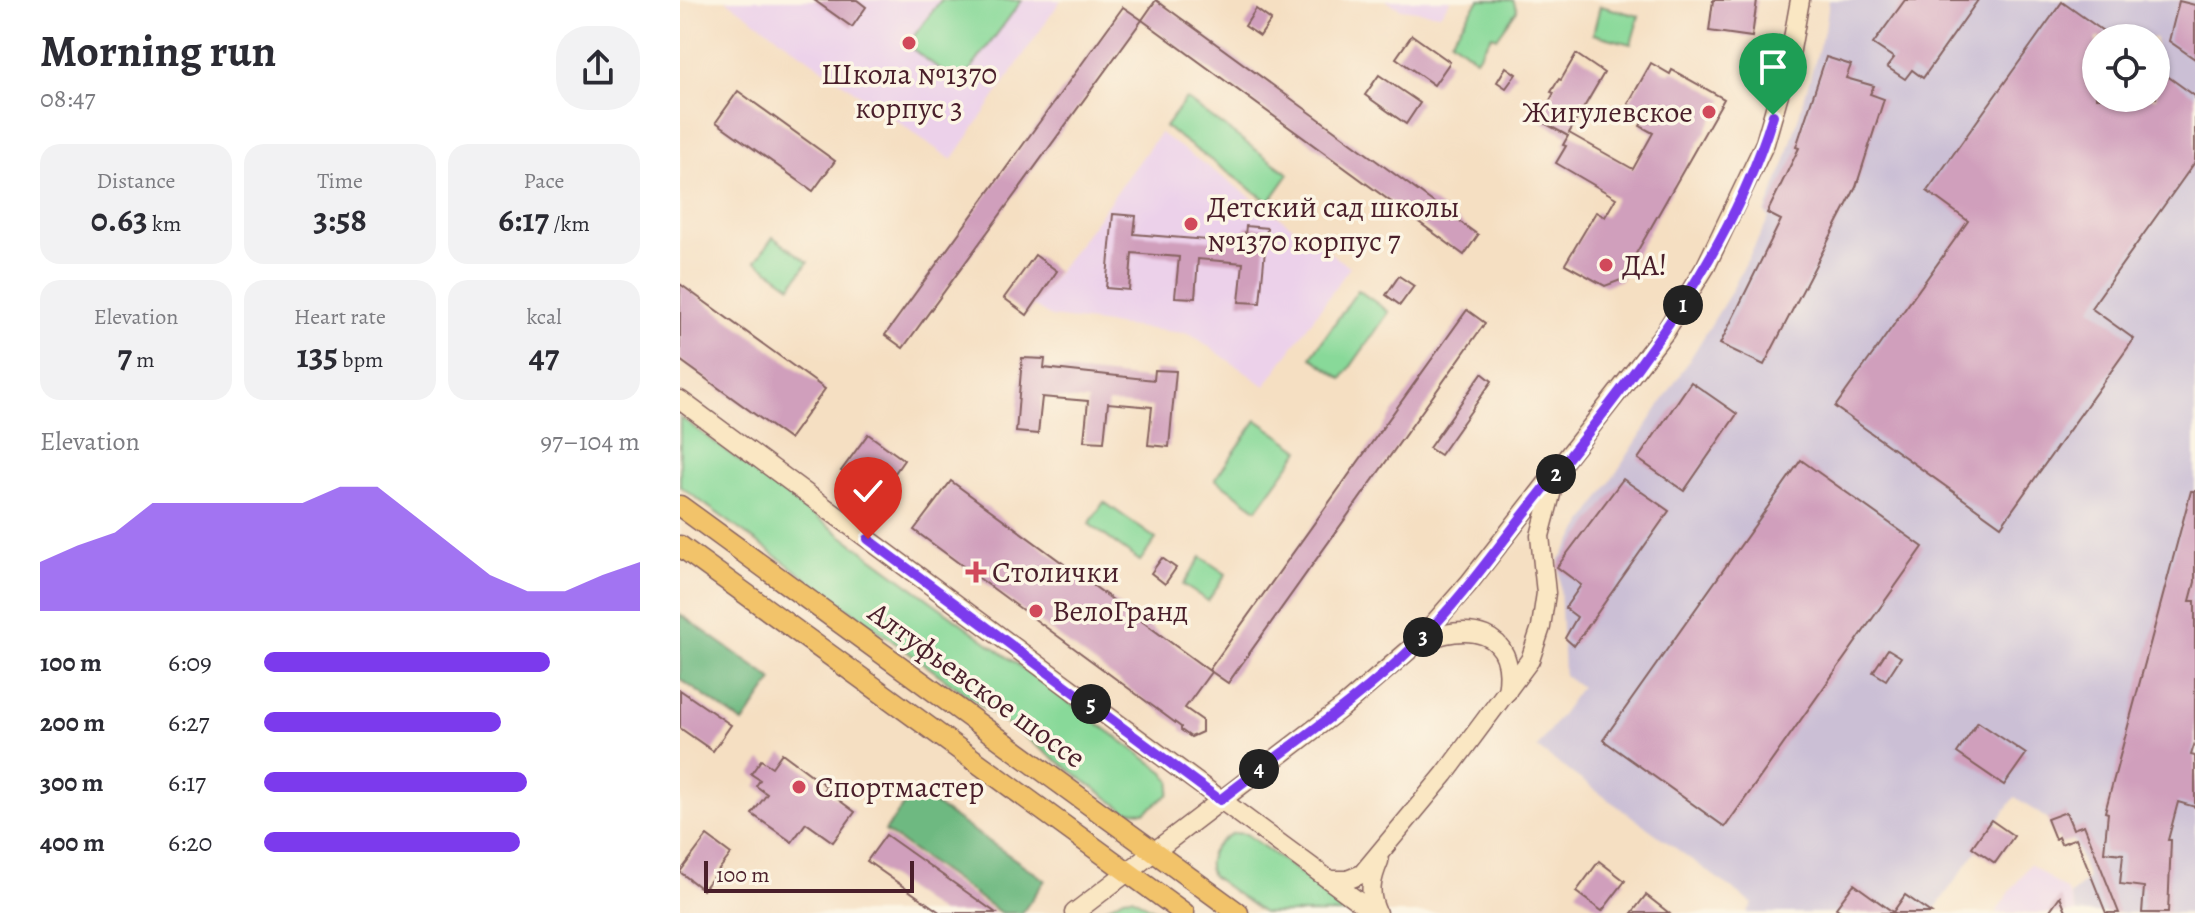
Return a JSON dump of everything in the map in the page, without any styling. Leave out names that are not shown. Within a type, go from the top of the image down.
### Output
[{"type":"main road","points":[[1074,913],[1343,707],[1415,645],[1557,473],[1665,332],[1710,258],[1765,143],[1790,55],[1800,0]]},
{"type":"main road","points":[[680,400],[1375,913]]},
{"type":"main road","points":[[1330,880],[1347,880],[1362,874],[1383,851],[1530,660],[1541,627],[1546,593],[1540,536],[1557,473]]},
{"type":"main road","name":"Алтуфьевское шоссе","points":[[680,506],[1238,913]]},
{"type":"main road","name":"Алтуфьевское шоссе","points":[[680,546],[1184,913]]},
{"type":"main road","points":[[1415,645],[1437,635],[1457,631],[1475,632],[1486,637],[1505,653],[1509,663],[1506,695]]},
{"type":"main road","points":[[1375,913],[1371,881],[1383,851]]},
{"type":"shaded area","name":"Школа №1370 корпус 3","points":[[726,0],[1061,0],[952,160]]},
{"type":"shaded area","points":[[1385,0],[1451,0],[1440,14],[1401,9]]},
{"type":"shaded area","points":[[1829,0],[2195,0],[2195,913],[2077,913],[2070,896],[2088,878],[2073,840],[2061,844],[2058,838],[2055,839],[2047,819],[2015,797],[1932,913],[1747,913],[1753,904],[1537,748],[1581,687],[1564,675],[1559,561],[1731,292],[1769,218],[1765,213],[1785,163],[1826,24]]},
{"type":"shaded area","name":"Детский сад школы №1370 корпус 7","points":[[1160,133],[1350,267],[1265,386],[1191,334],[1051,317],[1033,306]]},
{"type":"shaded area","points":[[2030,864],[2067,891],[2077,913],[1995,913]]},
{"type":"green space","points":[[941,0],[1022,0],[960,84],[907,45]]},
{"type":"green space","points":[[1479,0],[1513,0],[1517,10],[1497,38],[1492,35],[1476,59],[1451,40]]},
{"type":"green space","points":[[1600,6],[1639,16],[1631,44],[1593,34]]},
{"type":"green space","points":[[1186,99],[1289,174],[1269,202],[1165,127]]},
{"type":"green space","points":[[773,237],[808,262],[791,286],[756,261]]},
{"type":"green space","points":[[1358,290],[1389,312],[1342,379],[1311,357]]},
{"type":"green space","points":[[680,417],[1164,772],[1171,782],[1169,794],[1145,812],[1126,811],[680,486]]},
{"type":"green space","points":[[1257,420],[1300,450],[1257,509],[1215,479]]},
{"type":"green space","points":[[1104,502],[1156,539],[1140,561],[1089,524]]},
{"type":"green space","points":[[1201,557],[1226,574],[1208,601],[1183,585]]},
{"type":"green space","points":[[680,614],[773,680],[743,723],[680,679]]},
{"type":"green space","points":[[914,790],[1045,880],[1022,913],[1001,913],[885,831]]},
{"type":"green space","points":[[1234,833],[1246,834],[1355,913],[1263,913],[1212,876],[1209,869],[1213,850]]},
{"type":"green space","points":[[1132,897],[1160,913],[1097,913],[1124,898]]},
{"type":"building","points":[[814,0],[857,0],[866,7],[852,27]]},
{"type":"building","points":[[1156,0],[1478,235],[1464,255],[1142,20]]},
{"type":"building","points":[[1713,0],[1757,0],[1752,37],[1709,31]]},
{"type":"building","points":[[1905,0],[1978,0],[1923,78],[1912,70],[1905,79],[1887,67],[1894,58],[1873,44]]},
{"type":"building","points":[[2179,1],[2195,5],[2195,59],[2170,42]]},
{"type":"building","points":[[2062,2],[2093,24],[2082,24],[2082,112],[2170,112],[2170,78],[2195,96],[2195,162],[2091,308],[2134,339],[2001,526],[1835,407],[1968,221],[1927,191]]},
{"type":"building","points":[[1123,7],[1142,20],[903,348],[885,335]]},
{"type":"building","points":[[1256,9],[1271,20],[1260,36],[1245,26]]},
{"type":"building","points":[[1412,35],[1450,62],[1434,85],[1396,58]]},
{"type":"building","points":[[1576,54],[1604,73],[1569,133],[1633,169],[1653,133],[1640,126],[1647,115],[1628,104],[1651,63],[1670,74],[1672,70],[1724,99],[1621,280],[1605,286],[1565,264],[1596,212],[1605,217],[1616,198],[1556,163],[1568,136],[1539,120],[1554,93],[1551,92]]},
{"type":"building","points":[[1826,57],[1851,65],[1846,78],[1874,86],[1870,94],[1884,99],[1856,187],[1764,365],[1720,344],[1781,220],[1767,213],[1799,148],[1796,147]]},
{"type":"building","points":[[1506,67],[1516,74],[1506,88],[1497,82]]},
{"type":"building","points":[[1379,75],[1420,103],[1406,124],[1365,95]]},
{"type":"building","points":[[738,91],[835,161],[813,191],[716,122]]},
{"type":"building","points":[[1113,214],[1136,216],[1134,234],[1244,243],[1246,226],[1267,228],[1260,303],[1239,302],[1243,263],[1198,259],[1195,298],[1175,297],[1179,257],[1132,253],[1129,290],[1106,288]]},
{"type":"building","points":[[1035,255],[1057,271],[1027,315],[1004,298]]},
{"type":"building","points":[[1399,276],[1414,286],[1400,305],[1386,295]]},
{"type":"building","points":[[680,284],[825,389],[789,439],[680,360]]},
{"type":"building","points":[[1467,310],[1485,323],[1228,683],[1209,670]]},
{"type":"building","points":[[1022,358],[1045,359],[1044,368],[1154,380],[1155,370],[1176,371],[1169,447],[1148,445],[1152,407],[1108,403],[1104,442],[1084,441],[1088,401],[1042,397],[1038,434],[1016,432]]},
{"type":"building","points":[[1482,373],[1492,381],[1440,455],[1429,448]]},
{"type":"building","points":[[1691,382],[1737,414],[1684,491],[1638,459]]},
{"type":"building","points":[[868,434],[904,460],[878,497],[841,471]]},
{"type":"building","points":[[1801,460],[1923,547],[1725,827],[1603,740]]},
{"type":"building","points":[[1623,479],[1669,511],[1574,646],[1565,638],[1577,617],[1565,608],[1581,585],[1557,567]]},
{"type":"building","points":[[951,481],[1211,672],[1185,708],[1202,720],[1202,732],[1191,737],[1181,730],[1181,727],[914,530]]},
{"type":"building","points":[[2191,491],[2195,491],[2195,582],[2190,601],[2195,601],[2195,742],[2191,755],[2195,756],[2195,807],[2178,802],[2168,840],[2171,840],[2168,913],[2142,913],[2144,887],[2120,884],[2123,854],[2104,852],[2108,813],[2105,812]]},
{"type":"building","points":[[1162,558],[1176,568],[1165,584],[1151,573]]},
{"type":"building","points":[[1888,649],[1901,657],[1886,680],[1873,672]]},
{"type":"building","points":[[680,690],[731,725],[713,751],[680,728]]},
{"type":"building","points":[[1978,722],[2026,754],[2004,785],[1957,753]]},
{"type":"building","points":[[782,753],[855,812],[833,842],[806,823],[792,842],[752,814],[767,794],[756,786],[760,780],[751,774],[761,760],[772,767]]},
{"type":"building","points":[[2066,812],[2073,829],[2084,825],[2119,913],[2106,913],[2076,838],[2061,844],[2058,837],[2055,839],[2047,819]]},
{"type":"building","points":[[1991,820],[2014,836],[1995,863],[1972,847]]},
{"type":"building","points":[[886,835],[996,913],[941,913],[867,861]]},
{"type":"building","points":[[707,836],[731,854],[703,890],[680,872]]},
{"type":"building","points":[[1599,861],[1625,881],[1602,911],[1576,892]]},
{"type":"building","points":[[1854,884],[1893,912],[1905,895],[1931,913],[1844,913],[1836,908]]},
{"type":"building","points":[[1646,895],[1669,913],[1632,913]]},
{"type":"building","points":[[2060,896],[2067,913],[2048,913]]},
{"type":"place","name":"Школа №1370 корпус 3","points":[[909,43]]},
{"type":"place","name":"Жигулевское","points":[[1709,112]]},
{"type":"place","name":"Детский сад школы №1370 корпус 7","points":[[1191,224]]},
{"type":"place","name":"ДА!","points":[[1606,265]]},
{"type":"place","name":"Столички","points":[[976,572]]},
{"type":"place","name":"ВелоГранд","points":[[1036,611]]},
{"type":"place","name":"Спортмастер","points":[[799,787]]},
{"type":"route","points":[[868,539],[1220,800],[1343,707],[1415,645],[1469,583],[1677,315],[1706,266],[1739,199],[1765,143],[1773,115]]}]
